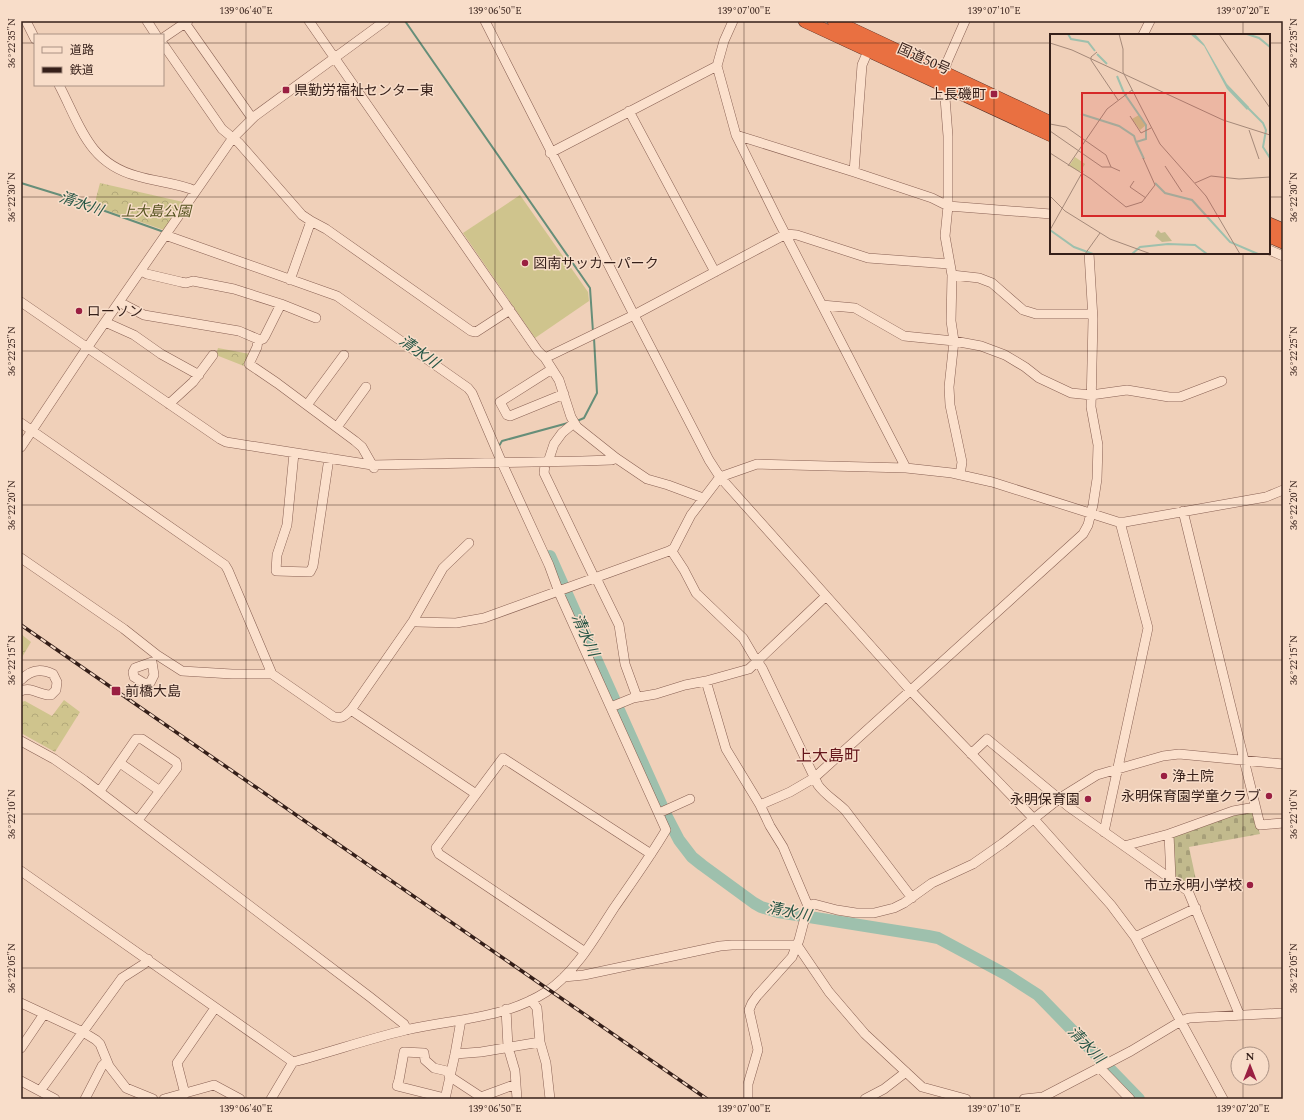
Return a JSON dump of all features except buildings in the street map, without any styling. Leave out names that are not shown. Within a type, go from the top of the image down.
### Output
[{"type":"highway","name":"国道50号","points":[[805,21],[868,51],[944,79],[1050,123]]},
{"type":"highway","name":"国道50号","points":[[834,21],[1050,134]]},
{"type":"highway","points":[[1270,224],[1283,230]]},
{"type":"highway","points":[[1270,236],[1283,242]]},
{"type":"street","points":[[26,21],[34,37]]},
{"type":"street","points":[[147,21],[155,34]]},
{"type":"street","points":[[310,21],[538,351],[545,358],[559,380],[574,423],[586,435],[647,479],[703,498]]},
{"type":"street","points":[[21,448],[87,348],[232,139],[252,118],[385,21]]},
{"type":"street","points":[[485,21],[634,315],[720,477],[911,691],[1111,905],[1135,937],[1223,1099]]},
{"type":"street","points":[[733,21],[724,41],[717,66],[736,135],[906,468]]},
{"type":"street","points":[[960,475],[962,462],[950,405],[949,387],[954,342],[951,321],[952,275],[945,236],[948,206],[948,136],[944,79],[947,62],[965,21]]},
{"type":"street","points":[[1144,34],[1150,21]]},
{"type":"street","points":[[164,37],[187,22],[252,118]]},
{"type":"street","points":[[164,45],[222,129],[232,139],[239,143],[302,215],[311,222],[326,229],[471,331],[476,332],[510,310]]},
{"type":"street","points":[[854,172],[862,65],[868,51]]},
{"type":"street","points":[[551,153],[717,66]]},
{"type":"street","points":[[60,86],[89,144],[103,159],[114,167],[127,173],[196,191]]},
{"type":"street","points":[[629,111],[715,272]]},
{"type":"street","points":[[736,135],[932,198],[948,206],[1050,214]]},
{"type":"street","points":[[290,280],[311,222]]},
{"type":"street","points":[[545,358],[634,315],[786,234],[796,235],[868,258],[949,264]]},
{"type":"street","points":[[165,236],[337,296],[468,388],[472,393],[505,463],[549,565],[562,590],[663,812],[666,830],[585,952],[564,977],[545,992],[531,1000],[506,1009],[461,1020],[407,1030],[293,1062],[271,1099]]},
{"type":"street","points":[[1270,250],[1283,256]]},
{"type":"street","points":[[760,805],[790,792],[814,778],[1078,539],[1088,525],[1094,505],[1097,479],[1098,445],[1091,407],[1092,314],[1089,254]]},
{"type":"street","points":[[141,271],[147,274],[181,282],[193,281],[234,289],[281,304],[316,318]]},
{"type":"street","points":[[952,275],[979,278],[992,283],[1023,310],[1036,314],[1092,314]]},
{"type":"street","points":[[21,302],[223,441],[373,466],[548,462],[605,460],[616,458]]},
{"type":"street","points":[[119,302],[144,315],[239,332],[258,340],[262,340],[265,336],[281,304]]},
{"type":"street","points":[[822,305],[855,308],[904,336],[982,346],[1005,355],[1039,378],[1071,393],[1091,395],[1127,390],[1169,397],[1180,396],[1222,381]]},
{"type":"street","points":[[105,322],[134,335],[164,356],[199,376]]},
{"type":"street","points":[[258,340],[257,347],[249,364],[337,427],[362,448],[373,466]]},
{"type":"street","points":[[169,404],[199,376],[213,355]]},
{"type":"street","points":[[307,405],[344,355]]},
{"type":"street","points":[[552,369],[500,402],[507,415],[510,416],[564,394]]},
{"type":"street","points":[[337,427],[366,387]]},
{"type":"street","points":[[21,423],[225,565],[272,674],[334,717],[340,719],[351,710],[413,621],[443,568],[469,543]]},
{"type":"street","points":[[574,423],[558,438],[552,449],[548,462],[544,468],[546,478],[619,625],[625,664],[637,697]]},
{"type":"street","points":[[294,453],[287,525],[277,555],[276,571],[310,572],[313,566],[329,458]]},
{"type":"street","points":[[413,621],[461,623],[476,620],[671,550],[678,542],[689,518],[720,477],[757,464],[906,468],[960,475],[992,482],[1120,522],[1266,497],[1283,490]]},
{"type":"street","points":[[1183,511],[1260,825],[1283,823]]},
{"type":"street","points":[[1104,832],[1148,628],[1120,522]]},
{"type":"street","points":[[671,550],[696,593],[744,638],[753,655],[765,672],[814,778],[822,790],[845,810],[912,898]]},
{"type":"street","points":[[21,558],[124,629],[154,658],[182,671],[232,674],[272,674]]},
{"type":"street","points":[[615,705],[637,697],[656,694],[686,685],[706,682],[749,669],[826,596]]},
{"type":"street","points":[[21,680],[32,672],[39,670],[53,674],[57,682],[56,690],[51,695],[45,695],[30,689],[21,691]]},
{"type":"street","points":[[706,682],[724,744],[786,853],[808,906],[797,946],[792,957],[757,996],[749,1010],[758,1050],[748,1084],[748,1099]]},
{"type":"street","points":[[351,710],[476,794]]},
{"type":"street","points":[[100,791],[135,740],[140,738],[176,762],[178,764],[177,768],[138,820]]},
{"type":"street","points":[[971,754],[988,739],[1104,832],[1188,891],[1240,1016]]},
{"type":"street","points":[[21,741],[54,759],[100,791],[370,997],[404,1024],[407,1030]]},
{"type":"street","points":[[808,906],[814,904],[847,912],[869,913],[894,908],[912,898],[932,883],[973,864],[1003,843],[1060,798],[1097,775],[1163,756],[1178,754],[1283,764]]},
{"type":"street","points":[[585,952],[438,854],[436,848],[503,758],[651,854]]},
{"type":"street","points":[[120,763],[160,791]]},
{"type":"street","points":[[663,812],[690,799]]},
{"type":"street","points":[[1124,846],[1169,834],[1233,811],[1255,807]]},
{"type":"street","points":[[1169,834],[1171,879]]},
{"type":"street","points":[[21,871],[293,1062]]},
{"type":"street","points":[[1135,937],[1196,908]]},
{"type":"street","points":[[564,977],[584,975],[720,946],[797,946]]},
{"type":"street","points":[[797,946],[829,992],[865,1034],[922,1087],[966,1099]]},
{"type":"street","points":[[40,1091],[122,978],[144,964],[148,959]]},
{"type":"street","points":[[531,1000],[537,1008],[540,1042],[546,1064],[550,1099]]},
{"type":"street","points":[[21,1003],[83,1032],[99,1043],[106,1062],[126,1088],[153,1099]]},
{"type":"street","points":[[184,1096],[177,1063],[215,1008]]},
{"type":"street","points":[[506,1009],[508,1048],[515,1071],[517,1099]]},
{"type":"street","points":[[1024,1099],[1043,1097],[1100,1068],[1181,1020],[1189,1018],[1283,1013]]},
{"type":"street","points":[[21,1048],[44,1014]]},
{"type":"street","points":[[461,1020],[455,1054],[450,1074],[445,1099],[397,1086],[400,1080],[404,1052],[424,1053],[425,1060],[434,1068],[450,1074],[480,1098],[516,1084]]},
{"type":"street","points":[[455,1054],[481,1052],[540,1042]]},
{"type":"street","points":[[85,1099],[102,1066],[106,1062]]},
{"type":"street","points":[[1100,1068],[1130,1099]]},
{"type":"street","points":[[865,1099],[884,1089],[906,1072]]},
{"type":"street","points":[[21,1082],[55,1099]]},
{"type":"street","points":[[164,1099],[184,1096],[214,1085],[240,1099]]},
{"type":"green space","name":"上大島公園","points":[[100,183],[183,202],[164,230],[94,206]]},
{"type":"green space","name":"図南サッカーパーク","points":[[520,195],[588,292],[589,301],[535,338],[463,233]]},
{"type":"green space","points":[[218,348],[250,354],[244,366],[216,355]]},
{"type":"green space","points":[[21,634],[31,642],[21,659]]},
{"type":"green space","points":[[64,700],[80,712],[55,752],[21,733],[21,702],[25,701],[52,716]]},
{"type":"green space","points":[[1253,809],[1260,834],[1189,847],[1196,880],[1185,884],[1175,878],[1173,835],[1232,813]]},
{"type":"waterway","points":[[405,21],[590,288],[593,332]]},
{"type":"waterway","name":"清水川","points":[[21,183],[60,195],[164,232]]},
{"type":"waterway","points":[[577,421],[584,418],[597,393],[594,338]]},
{"type":"waterway","points":[[499,446],[502,441],[568,423]]},
{"type":"waterway","name":"清水川","points":[[550,556],[666,815],[679,840],[692,857],[761,907],[778,912],[938,938],[1007,975],[1038,995],[1139,1099]]},
{"type":"railway","points":[[21,625],[707,1099]]},
{"type":"place","name":"県勤労福祉センター東","points":[[286,90]]},
{"type":"place","name":"上長磯町","points":[[994,94]]},
{"type":"place","name":"図南サッカーパーク","points":[[525,263]]},
{"type":"place","name":"ローソン","points":[[79,311]]},
{"type":"place","name":"前橋大島","points":[[116,691]]},
{"type":"place","name":"浄土院","points":[[1164,776]]},
{"type":"place","name":"永明保育園学童クラブ","points":[[1269,796]]},
{"type":"place","name":"永明保育園","points":[[1088,799]]},
{"type":"place","name":"市立永明小学校","points":[[1250,885]]},
{"type":"district","name":"上大島町","points":[[828,756]]}]
